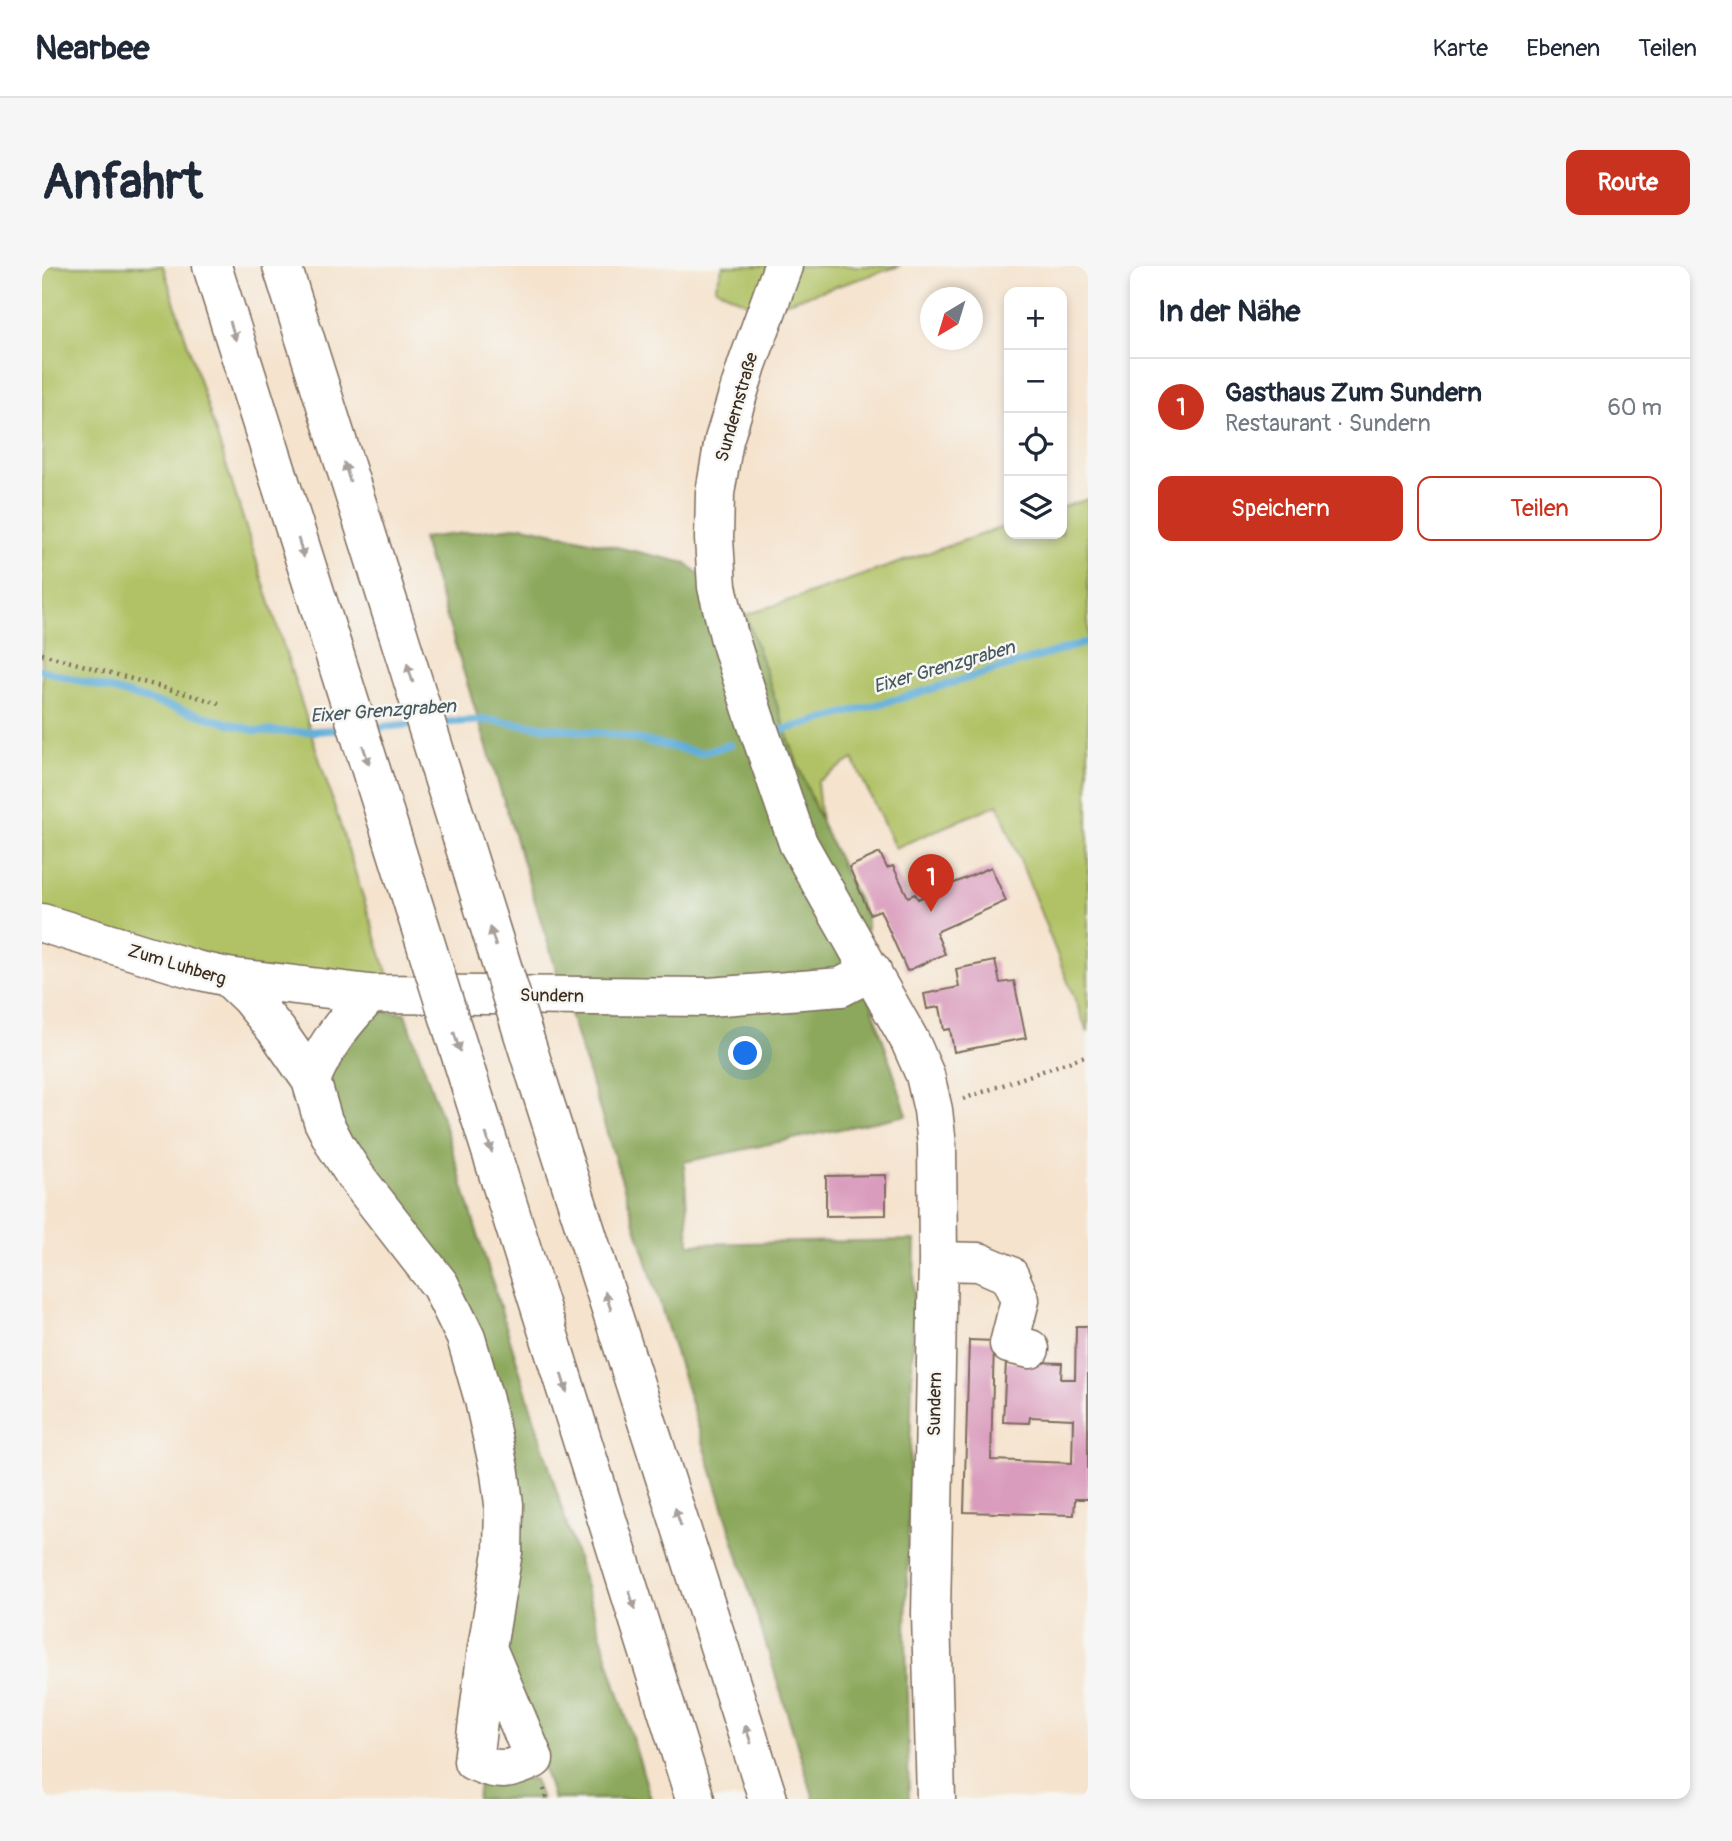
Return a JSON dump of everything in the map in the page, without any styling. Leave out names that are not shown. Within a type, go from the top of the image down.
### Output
[{"type":"main road","points":[[212,266],[695,1799]]},
{"type":"main road","points":[[282,266],[535,1072],[768,1799]]},
{"type":"main road","name":"Sundernstraße","points":[[767,755],[730,640],[717,587],[715,492],[723,440],[783,266]]},
{"type":"main road","name":"Sundern","points":[[767,755],[807,862],[910,1041],[925,1075],[933,1110],[937,1145],[938,1261],[931,1614],[936,1799]]},
{"type":"main road","name":"Zum Luhberg","points":[[42,923],[196,970],[228,976],[270,1023],[311,1080],[323,1121],[336,1146],[356,1177],[440,1285],[457,1316],[476,1369],[500,1473],[504,1504],[503,1552],[487,1647]]},
{"type":"main road","name":"Sundern","points":[[228,976],[370,994],[709,997],[841,987],[872,971]]},
{"type":"main road","points":[[311,1080],[338,1028],[370,994]]},
{"type":"main road","points":[[938,1261],[979,1262],[1009,1275],[1020,1300],[1009,1344],[1030,1349]]},
{"type":"path","points":[[42,654],[219,703]]},
{"type":"path","points":[[933,1110],[1088,1055]]},
{"type":"green space","points":[[42,266],[163,266],[391,985],[203,963],[42,913]]},
{"type":"green space","points":[[723,266],[900,266],[762,310],[715,288]]},
{"type":"green space","points":[[1088,499],[1088,1033],[998,804],[895,848],[853,759],[817,782],[821,822],[797,763],[746,615],[1004,527],[1004,539],[1067,539],[1067,505]]},
{"type":"green space","points":[[524,526],[686,563],[746,615],[797,763],[821,822],[867,919],[867,990],[907,1115],[684,1162],[689,1244],[915,1240],[906,1637],[909,1799],[814,1799],[422,538]]},
{"type":"green space","points":[[379,1011],[405,1013],[444,1124],[651,1799],[553,1799],[494,1640],[494,1399],[328,1103],[328,1067]]},
{"type":"green space","points":[[534,1779],[541,1799],[477,1799],[479,1782]]},
{"type":"building","points":[[880,853],[887,868],[893,866],[908,897],[915,894],[918,899],[991,867],[1006,901],[936,932],[945,954],[907,971],[880,910],[870,914],[849,867]]},
{"type":"building","points":[[995,961],[1000,983],[1014,981],[1026,1038],[954,1052],[950,1029],[944,1030],[940,1007],[927,1009],[924,994],[959,987],[956,969]]},
{"type":"building","points":[[886,1175],[886,1215],[826,1216],[826,1176]]},
{"type":"building","points":[[1076,1326],[1088,1326],[1088,1499],[1075,1499],[1074,1515],[964,1512],[969,1340],[994,1341],[991,1460],[1072,1463],[1073,1419],[1030,1417],[1029,1423],[1003,1422],[1006,1361],[1062,1363],[1061,1379],[1075,1379]]},
{"type":"waterway","name":"Eixer Grenzgraben","points":[[771,733],[898,699],[1088,642]]},
{"type":"waterway","name":"Eixer Grenzgraben","points":[[42,670],[256,731],[349,729]]},
{"type":"waterway","name":"Eixer Grenzgraben","points":[[435,723],[486,720],[622,736],[700,753],[730,745]]},
{"type":"waterway","name":"Eixer Grenzgraben","points":[[369,728],[415,724]]},
{"type":"place","name":"Gasthaus Zum Sundern","points":[[931,912]]}]
